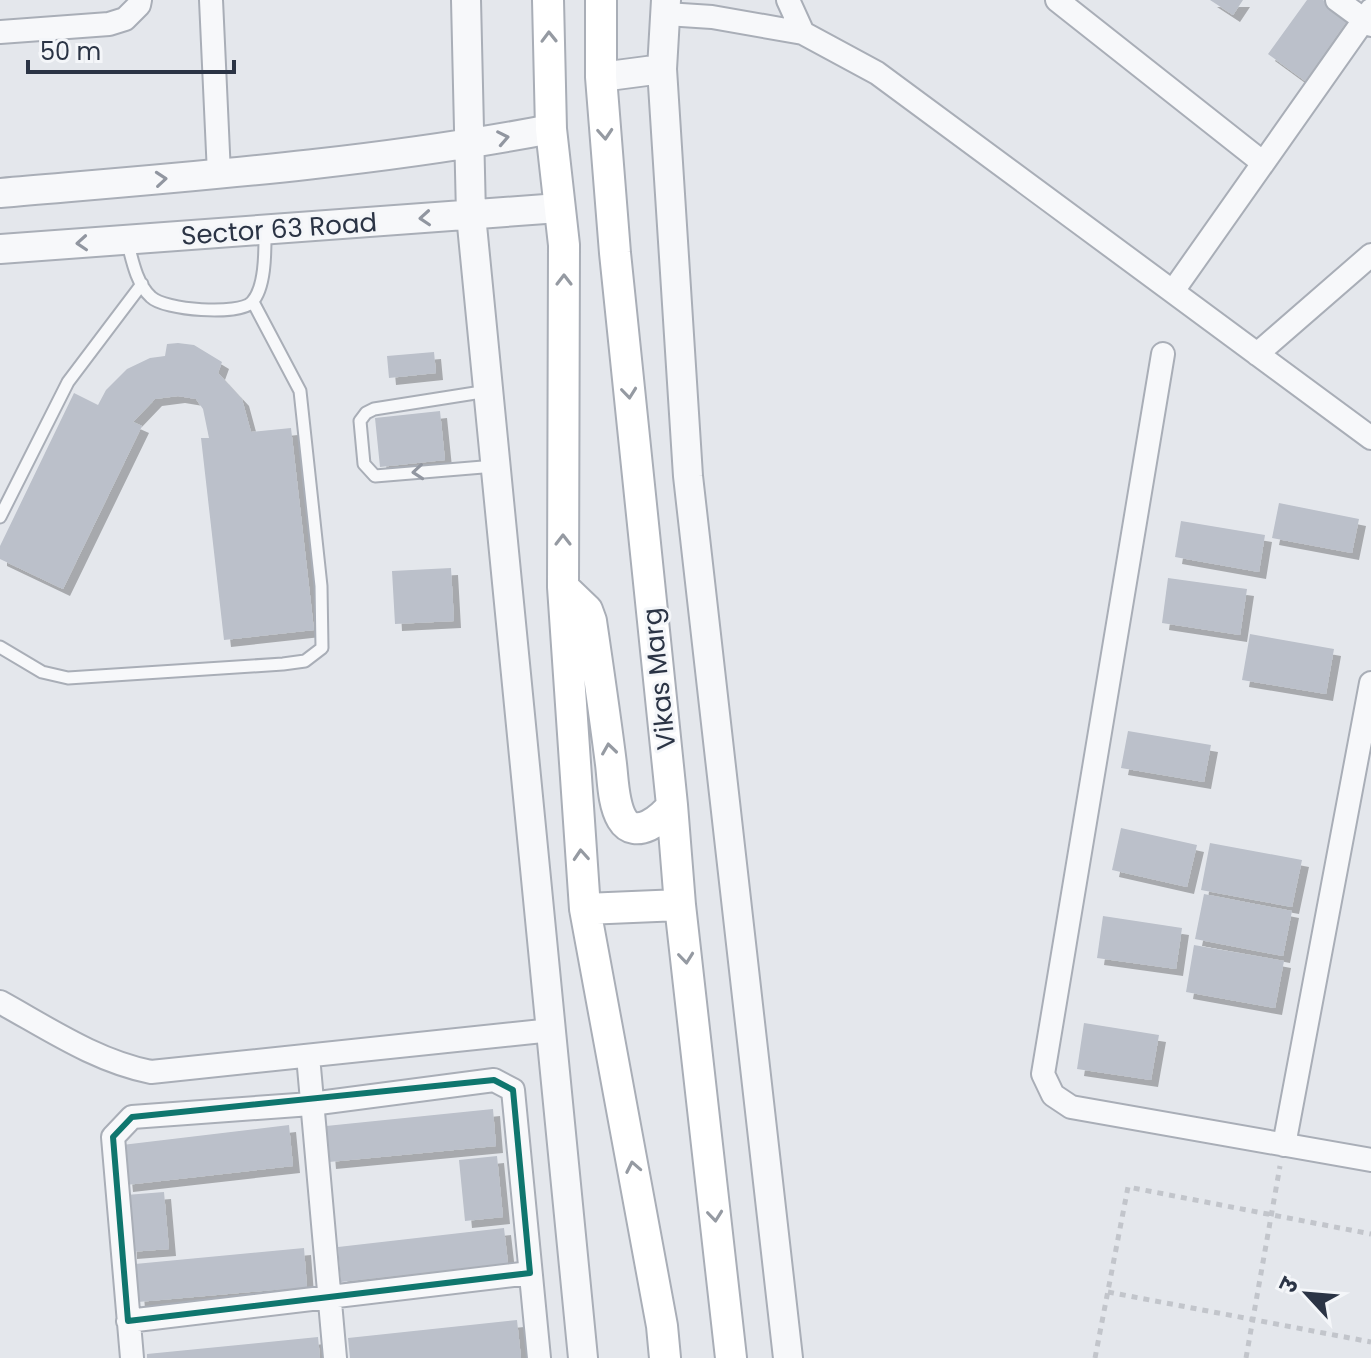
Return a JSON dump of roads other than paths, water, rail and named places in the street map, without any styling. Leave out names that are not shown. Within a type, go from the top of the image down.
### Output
[{"type":"main road","points":[[548,0],[551,129],[564,245],[563,587],[585,909],[662,1326],[665,1358]]},
{"type":"main road","name":"Vikas Marg","points":[[601,0],[601,77],[615,253],[680,905],[731,1358]]},
{"type":"main road","points":[[563,587],[587,610],[591,621],[621,818],[635,828],[653,825],[672,805]]},
{"type":"main road","points":[[585,909],[680,905]]},
{"type":"street","points":[[0,32],[109,24],[125,19],[140,0]]},
{"type":"street","points":[[211,0],[219,174]]},
{"type":"street","points":[[466,0],[471,215],[583,1358]]},
{"type":"street","points":[[788,0],[803,33]]},
{"type":"street","points":[[1057,0],[1262,162]]},
{"type":"street","points":[[1173,291],[1262,162],[1369,18],[1337,0]]},
{"type":"street","points":[[788,1358],[688,476],[662,69],[666,7],[803,33],[877,73],[1371,438]]},
{"type":"street","points":[[601,77],[662,69]]},
{"type":"street","points":[[0,193],[219,174],[468,145],[551,129]]},
{"type":"street","name":"Sector 63 Road","points":[[0,249],[559,208]]},
{"type":"street","points":[[1257,354],[1371,255]]},
{"type":"street","points":[[1163,354],[1043,1074],[1053,1095],[1071,1107],[1371,1160]]},
{"type":"street","points":[[1284,1145],[1371,683]]},
{"type":"street","points":[[0,1002],[90,1052],[125,1067],[151,1072],[552,1030]]},
{"type":"street","points":[[308,1056],[335,1358]]},
{"type":"street","points":[[132,1358],[113,1137],[132,1117],[311,1104],[494,1080],[513,1090],[539,1358]]},
{"type":"street","points":[[128,1321],[530,1273]]},
{"type":"street","points":[[653,1358],[662,1326]]},
{"type":"lane","points":[[127,240],[137,277],[151,298],[171,306],[239,310],[253,302],[264,269],[265,230]]},
{"type":"lane","points":[[0,517],[68,382],[142,284]]},
{"type":"lane","points":[[0,647],[42,672],[68,678],[283,664],[305,661],[322,648],[321,586],[300,391],[253,302]]},
{"type":"lane","points":[[488,391],[374,409],[366,413],[360,421],[364,464],[375,476],[495,466]]}]
